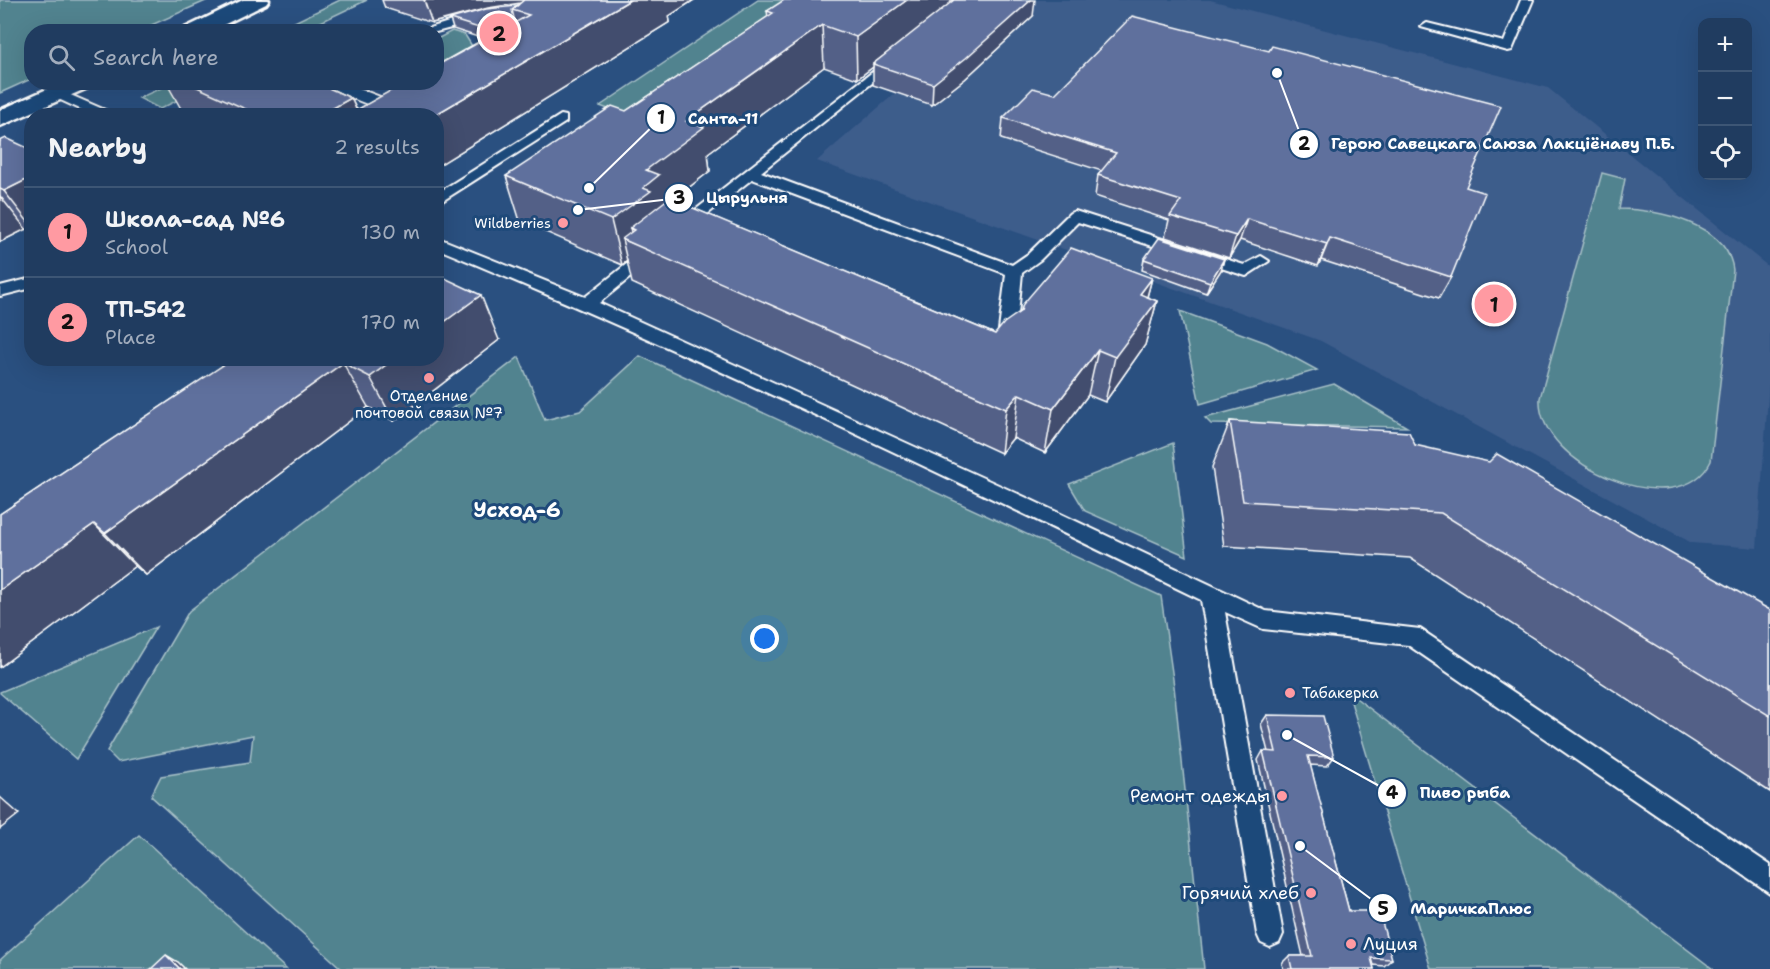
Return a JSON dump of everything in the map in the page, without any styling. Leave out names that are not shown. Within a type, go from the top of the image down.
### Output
[{"type":"street","points":[[209,24],[259,0]]},
{"type":"street","points":[[26,108],[67,90]]},
{"type":"street","points":[[0,119],[24,109]]},
{"type":"lane","points":[[1427,27],[1508,47],[1527,0]]},
{"type":"lane","points":[[444,26],[488,14]]},
{"type":"lane","points":[[587,304],[906,49]]},
{"type":"lane","points":[[285,105],[313,90]]},
{"type":"lane","points":[[348,90],[389,107],[408,105]]},
{"type":"lane","points":[[59,94],[90,108]]},
{"type":"lane","points":[[444,196],[561,119]]},
{"type":"lane","points":[[539,134],[560,141]]},
{"type":"lane","points":[[751,173],[1014,271]]},
{"type":"lane","points":[[1005,354],[1014,271],[1034,257],[1075,216],[1246,271],[1260,261]]},
{"type":"lane","points":[[444,245],[587,304],[1020,504],[1263,620],[1412,636],[1770,880]]},
{"type":"lane","points":[[0,291],[24,286]]},
{"type":"lane","points":[[1211,595],[1270,934]]},
{"type":"shaded area","points":[[1210,0],[1548,88],[1770,268],[1770,369],[1757,548],[1692,543],[1321,341],[817,161],[1001,1]]},
{"type":"green space","points":[[0,0],[208,0],[154,24],[24,24],[24,82],[0,93]]},
{"type":"green space","points":[[340,0],[367,0],[317,24],[290,24]]},
{"type":"green space","points":[[758,0],[793,0],[627,116],[600,106]]},
{"type":"green space","points":[[452,31],[465,35],[472,46],[444,63],[444,35]]},
{"type":"green space","points":[[157,90],[198,90],[162,108],[139,98]]},
{"type":"green space","points":[[1602,173],[1625,179],[1619,209],[1670,216],[1705,230],[1728,254],[1733,270],[1711,461],[1695,480],[1671,488],[1642,488],[1612,479],[1584,465],[1561,446],[1545,423],[1540,398]]},
{"type":"green space","points":[[1180,311],[1267,343],[1317,370],[1200,404]]},
{"type":"green space","points":[[640,356],[1161,596],[1174,686],[1204,969],[342,969],[151,796],[161,776],[250,762],[253,735],[118,762],[107,751],[189,611],[519,357],[545,420],[580,411]]},
{"type":"green space","points":[[1334,384],[1407,427],[1211,424],[1205,418]]},
{"type":"green space","points":[[1173,443],[1187,556],[1085,511],[1069,484]]},
{"type":"green space","points":[[156,627],[76,759],[0,693],[0,692]]},
{"type":"green space","points":[[1348,692],[1713,969],[1431,969]]},
{"type":"green space","points":[[139,835],[286,969],[185,969],[178,962],[171,969],[0,969],[0,960]]},
{"type":"building","points":[[524,0],[630,0],[444,110],[360,108],[392,90],[444,90],[444,62],[529,15],[512,10]]},
{"type":"building","points":[[784,0],[907,0],[856,37],[822,25],[686,121],[704,127],[646,170],[659,175],[643,188],[651,191],[611,220],[506,176],[612,106],[626,111],[773,13],[767,11]]},
{"type":"building","points":[[954,0],[1031,0],[933,84],[873,64]]},
{"type":"building","points":[[517,6],[512,10],[515,22],[495,33],[450,19],[486,9]]},
{"type":"building","points":[[1132,16],[1269,51],[1272,46],[1501,106],[1466,187],[1485,193],[1451,277],[1330,238],[1327,244],[1247,219],[1236,236],[1170,216],[1181,201],[1098,175],[1116,153],[1003,118],[1033,88],[1055,94]]},
{"type":"building","points":[[204,90],[333,90],[351,98],[333,108],[243,108]]},
{"type":"building","points":[[6,138],[24,146],[24,181],[4,191],[0,189],[0,141]]},
{"type":"building","points":[[669,198],[995,334],[1004,323],[1021,311],[1023,304],[1071,248],[1152,278],[1140,294],[1157,301],[1115,357],[1098,350],[1053,409],[1019,394],[1006,409],[622,239],[634,230],[630,228]]},
{"type":"building","points":[[1159,238],[1224,259],[1210,282],[1144,259]]},
{"type":"building","points":[[444,278],[481,295],[444,322]]},
{"type":"building","points":[[222,366],[339,366],[105,533],[94,524],[0,590],[0,514]]},
{"type":"building","points":[[349,366],[384,366],[370,377]]},
{"type":"building","points":[[1230,421],[1409,432],[1415,445],[1489,462],[1497,454],[1770,610],[1770,716],[1441,513],[1243,501]]},
{"type":"building","points":[[1267,715],[1323,716],[1334,757],[1308,756],[1349,911],[1379,911],[1392,959],[1371,958],[1374,969],[1292,969],[1289,956],[1312,956],[1263,751],[1276,752]]},
{"type":"building","points":[[166,955],[180,969],[151,969]]},
{"type":"place","name":"ТП-542","points":[[499,33]]},
{"type":"place","name":"Герою Савецкага Саюза Лакціёнаву П.Б.","points":[[1277,73]]},
{"type":"place","name":"Санта-11","points":[[589,188]]},
{"type":"place","name":"Цырульня","points":[[578,210]]},
{"type":"place","name":"Wildberries","points":[[563,223]]},
{"type":"place","name":"Школа-сад №6","points":[[1494,304]]},
{"type":"place","name":"Отделение почтовой связи №7","points":[[429,378]]},
{"type":"place","name":"Табакерка","points":[[1290,693]]},
{"type":"place","name":"Пиво рыба","points":[[1287,735]]},
{"type":"place","name":"Ремонт одежды","points":[[1282,796]]},
{"type":"place","name":"МаричкаПлюс","points":[[1300,846]]},
{"type":"place","name":"Горячий хлеб","points":[[1311,893]]},
{"type":"place","name":"Луция","points":[[1351,944]]},
{"type":"district","name":"Усход-6","points":[[517,510]]}]
